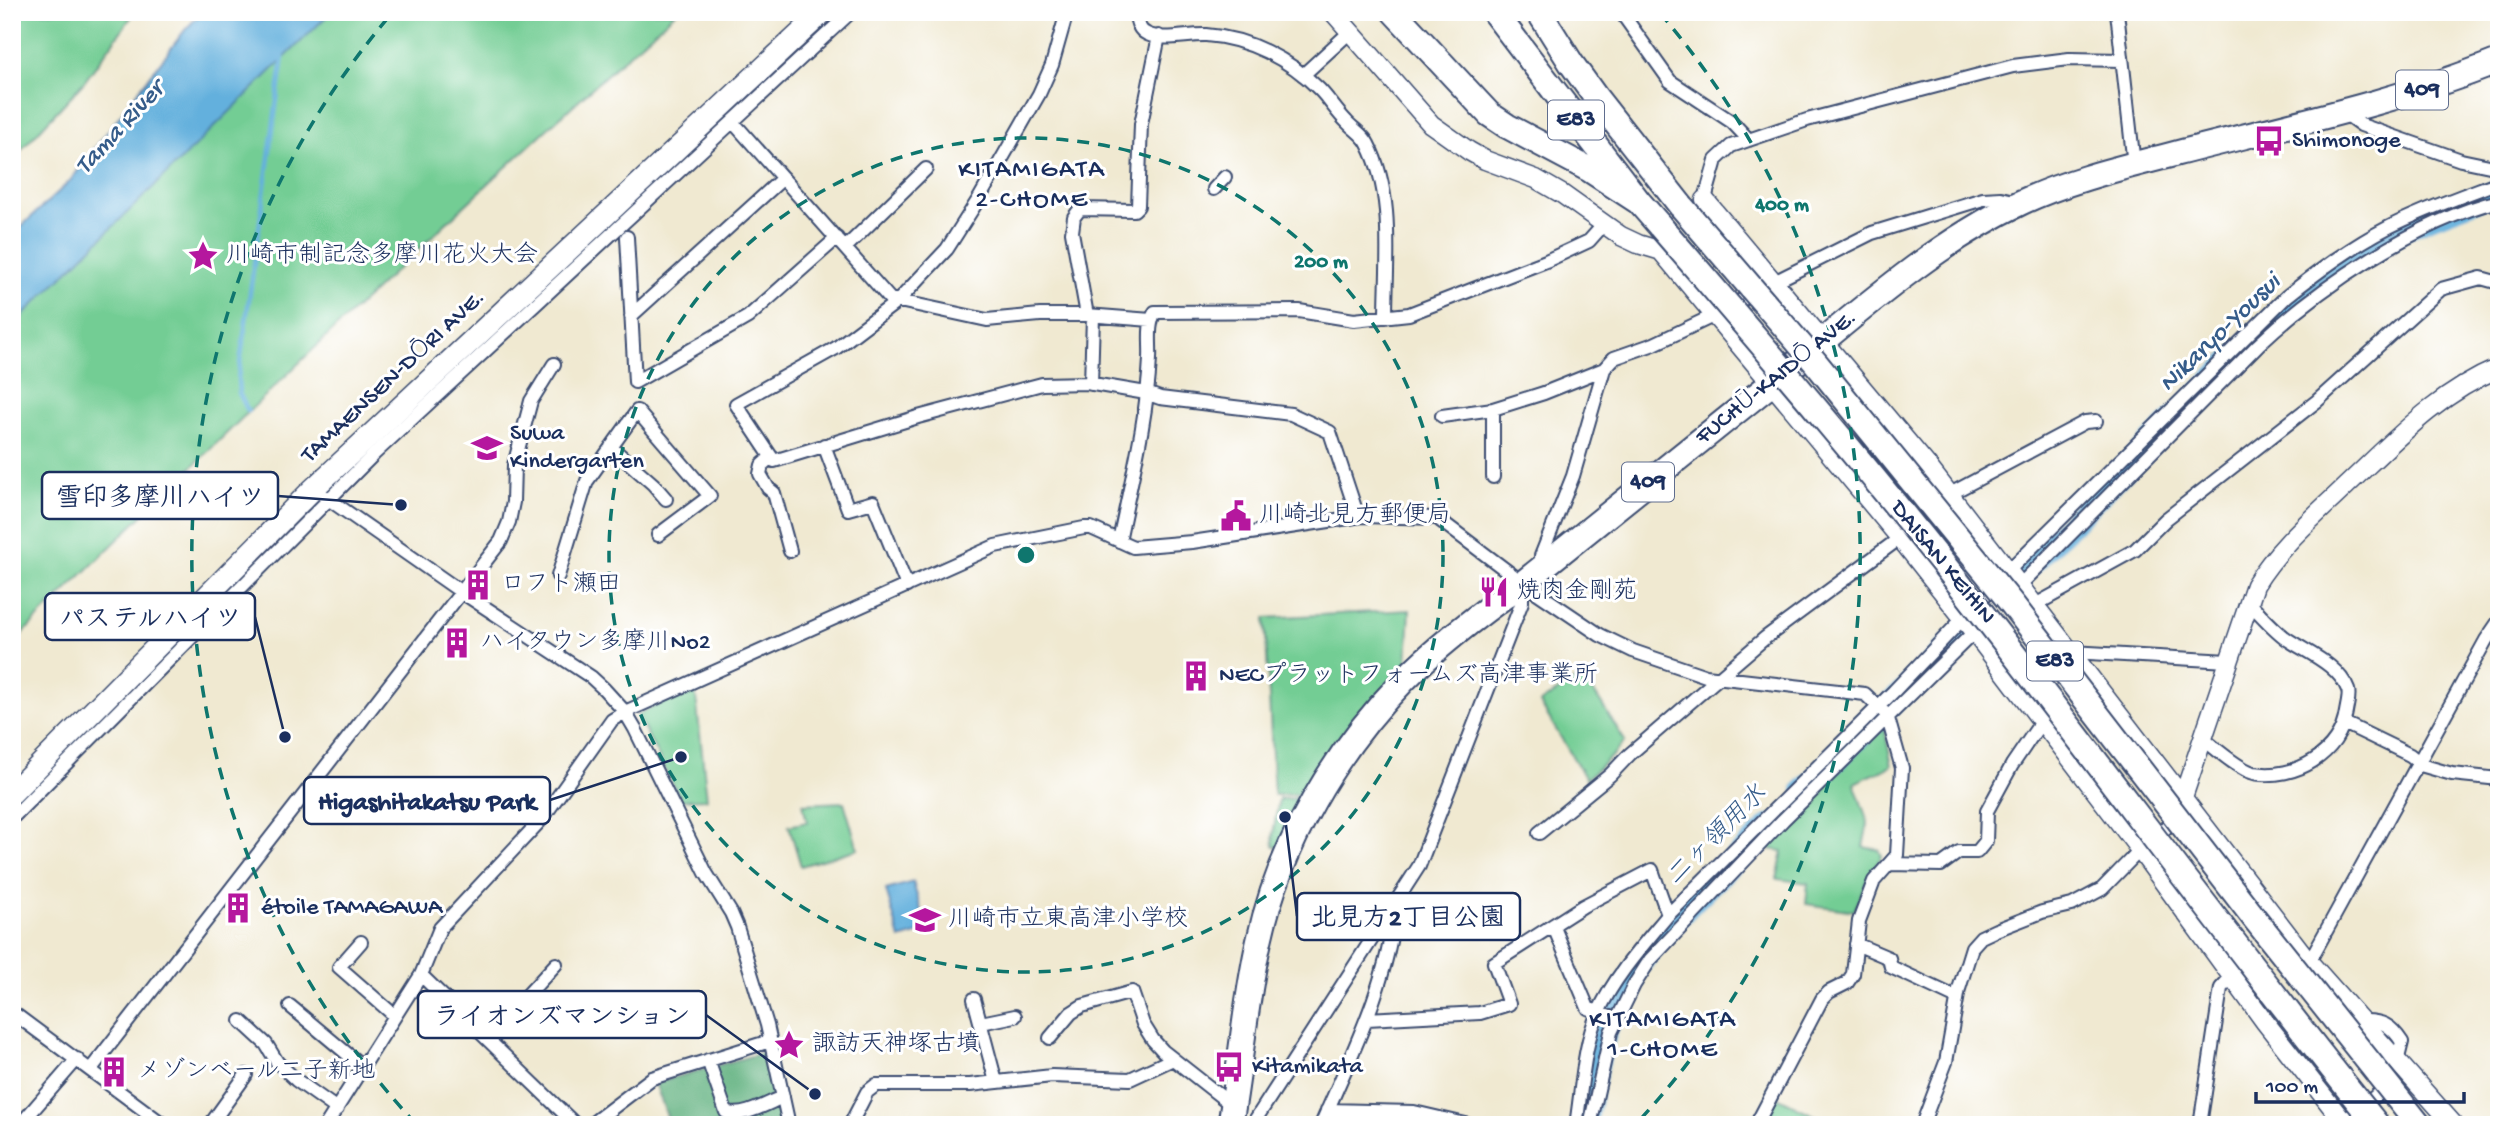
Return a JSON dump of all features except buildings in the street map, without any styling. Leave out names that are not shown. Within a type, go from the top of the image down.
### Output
[{"type":"highway","points":[[1394,12],[1489,114],[1590,170],[1639,202]]},
{"type":"highway","name":"DAISAN KEIHIN","points":[[1494,12],[1639,202],[1658,242],[1873,478],[1991,624],[2297,1027],[2377,1125]]},
{"type":"highway","name":"DAISAN KEIHIN","points":[[1539,12],[1597,99],[1681,206],[1815,362],[2012,604],[2416,1125]]},
{"type":"highway","name":"FUCHŪ-KAIDŌ AVE.","points":[[1232,1116],[1250,988],[1264,921],[1285,859],[1319,792],[1361,729],[1406,678],[1475,618],[1951,242],[2022,202],[2133,165],[2423,90],[2499,61]]},
{"type":"highway","points":[[2297,1027],[2350,1124]]},
{"type":"main road","name":"TAMAENSEN-DŌRI AVE.","points":[[12,793],[823,12]]},
{"type":"street","points":[[12,818],[321,494],[573,268],[851,12]]},
{"type":"street","points":[[1068,12],[1052,65],[1039,94],[947,249],[898,301],[836,348],[737,402],[774,461],[918,417],[1042,384],[1091,384],[1178,400],[1290,414],[1330,432],[1358,517]]},
{"type":"street","points":[[1135,12],[1139,28],[1145,34],[1205,35],[1241,40],[1262,50],[1303,75],[1367,141],[1385,195],[1386,317]]},
{"type":"street","points":[[1333,12],[1431,124],[1477,156],[1535,179],[1562,194],[1621,236],[1638,244],[1685,238],[1701,241],[1740,301]]},
{"type":"street","points":[[1621,12],[1670,81],[1732,122],[1749,140]]},
{"type":"street","points":[[2117,12],[2133,165]]},
{"type":"street","points":[[1303,75],[1351,31]]},
{"type":"street","points":[[1091,384],[1090,316],[1072,232],[1074,217],[1080,209],[1134,210],[1138,206],[1141,124],[1159,36]]},
{"type":"street","points":[[1691,239],[1716,160],[1731,146],[1807,120],[2013,66],[2069,59],[2122,60]]},
{"type":"street","points":[[2343,112],[2361,125],[2461,160],[2499,168]]},
{"type":"street","points":[[733,122],[883,294],[898,301],[987,320],[1040,316],[1151,320]]},
{"type":"street","points":[[627,237],[635,382],[748,317],[841,243],[926,169]]},
{"type":"street","points":[[1214,189],[1225,177]]},
{"type":"street","points":[[631,316],[783,178]]},
{"type":"street","points":[[1590,1125],[1605,1054],[1617,1020],[1650,960],[1883,712],[1963,618],[2009,570],[2330,262],[2387,228],[2422,211],[2499,182]]},
{"type":"street","points":[[1442,416],[1493,409],[1544,393],[1604,369],[1614,358],[1654,344],[1713,316],[1872,233],[1983,199],[2001,198],[2022,202]]},
{"type":"street","points":[[1705,200],[1950,494],[2188,800],[2309,962],[2454,1125]]},
{"type":"street","points":[[2020,585],[2250,353],[2296,311],[2340,278],[2429,227],[2499,201]]},
{"type":"street","points":[[1119,541],[1146,393],[1151,320],[1155,312],[1299,311],[1354,320],[1409,314],[1546,261],[1589,241],[1605,223]]},
{"type":"street","points":[[1658,242],[1699,263],[1740,301],[1893,469],[1983,597],[2377,1095],[2416,1125]]},
{"type":"street","points":[[1658,242],[1713,316],[1900,538],[1974,632],[2140,850],[2265,1022],[2350,1124],[2401,1067]]},
{"type":"street","points":[[2035,605],[2135,550],[2166,519],[2317,401],[2441,289],[2481,278],[2499,283]]},
{"type":"street","points":[[91,1069],[501,541],[509,522],[513,502],[514,465],[531,401],[554,364]]},
{"type":"street","points":[[1922,1125],[1946,1062],[1966,960],[1972,947],[1981,937],[2042,912],[2072,905],[2102,889],[2188,800],[2201,737],[2255,585],[2278,552],[2415,420],[2473,380],[2499,368]]},
{"type":"street","points":[[1544,566],[1541,556],[1573,477],[1604,369]]},
{"type":"street","points":[[1493,409],[1493,477]]},
{"type":"street","points":[[558,576],[587,481],[637,411],[710,496],[658,535]]},
{"type":"street","points":[[1950,494],[2085,422],[2096,421]]},
{"type":"street","points":[[824,445],[848,509],[873,502],[908,586]]},
{"type":"street","points":[[611,447],[666,499]]},
{"type":"street","points":[[771,457],[762,465],[760,474],[774,493],[790,551]]},
{"type":"street","points":[[321,494],[460,592],[591,677],[625,712],[706,873],[731,913],[770,1041],[789,1125]]},
{"type":"street","points":[[326,1125],[421,975],[440,928],[542,819],[612,720],[625,712],[995,546],[1091,528],[1133,547],[1192,542],[1358,517],[1437,518],[1522,583],[1600,635],[1633,651],[1706,676],[1865,694],[1883,712],[1902,768],[1897,855],[1874,881],[1859,921],[1853,974],[1847,983],[1829,992],[1822,999],[1756,1125]]},
{"type":"street","points":[[1539,833],[1610,775],[1630,754],[1765,638],[1900,538]]},
{"type":"street","points":[[1252,1125],[1419,866],[1522,602],[1522,583]]},
{"type":"street","points":[[2201,737],[2252,773],[2271,774],[2298,770],[2320,758],[2344,723],[2349,692],[2343,681],[2327,664],[2286,639],[2249,602]]},
{"type":"street","points":[[2309,962],[2486,640],[2499,621]]},
{"type":"street","points":[[1576,1125],[1598,1013],[1636,953],[1668,915],[1883,712],[1974,632]]},
{"type":"street","points":[[2071,652],[2228,661]]},
{"type":"street","points":[[1889,864],[1941,865],[1959,852],[1977,852],[1986,841],[1987,811],[2012,765],[2042,721]]},
{"type":"street","points":[[2344,723],[2424,766],[2452,774],[2499,779]]},
{"type":"street","points":[[1367,1019],[1480,1013],[1509,1004],[1494,963],[1583,906],[1652,870],[1668,915]]},
{"type":"street","points":[[1321,1125],[1367,1019],[1393,930],[1396,903]]},
{"type":"street","points":[[2212,947],[2266,905]]},
{"type":"street","points":[[1553,925],[1588,1008],[1617,1020]]},
{"type":"street","points":[[361,942],[339,967],[395,1016]]},
{"type":"street","points":[[1857,944],[1889,958],[1891,967],[1958,998]]},
{"type":"street","points":[[488,1038],[556,964]]},
{"type":"street","points":[[421,975],[576,1125]]},
{"type":"street","points":[[2200,1125],[2221,988],[2233,975]]},
{"type":"street","points":[[1050,1038],[1071,1013],[1082,1006],[1132,992],[1143,1024],[1153,1040],[1232,1116]]},
{"type":"street","points":[[974,999],[996,1082]]},
{"type":"street","points":[[290,1006],[363,1067]]},
{"type":"street","points":[[12,1012],[164,1125]]},
{"type":"street","points":[[981,1023],[1015,1016]]},
{"type":"street","points":[[241,1021],[266,1044],[277,1062],[296,1080],[337,1109]]},
{"type":"street","points":[[590,1125],[652,1077],[770,1041]]},
{"type":"street","points":[[20,1125],[77,1059]]},
{"type":"street","points":[[850,1125],[867,1092],[876,1085],[970,1085],[1052,1076],[1130,1079],[1173,1059]]},
{"type":"street","points":[[708,1060],[726,1112],[732,1115],[783,1097]]},
{"type":"street","points":[[210,1125],[246,1075]]},
{"type":"street","points":[[2377,1095],[2390,1125]]},
{"type":"street","points":[[1327,1110],[1414,1112],[1470,1125]]},
{"type":"green space","points":[[12,12],[135,12],[84,82],[12,160]]},
{"type":"green space","points":[[330,12],[676,12],[340,324],[12,644],[12,325]]},
{"type":"green space","points":[[1410,610],[1407,663],[1306,794],[1274,795],[1265,618]]},
{"type":"green space","points":[[1583,675],[1625,741],[1586,779],[1540,703]]},
{"type":"green space","points":[[695,687],[707,799],[681,800],[637,715]]},
{"type":"green space","points":[[1884,727],[1892,766],[1854,783],[1868,822],[1863,847],[1879,850],[1882,856],[1868,877],[1854,911],[1806,904],[1808,883],[1777,879],[1783,851],[1763,848]]},
{"type":"green space","points":[[1305,798],[1278,847],[1274,847],[1273,835],[1279,799]]},
{"type":"green space","points":[[844,802],[858,849],[801,866],[789,826],[807,822],[803,804]]},
{"type":"green space","points":[[765,1052],[782,1125],[670,1125],[655,1083]]},
{"type":"green space","points":[[1777,1097],[1834,1125],[1762,1125]]},
{"type":"water","name":"Tama River","points":[[202,12],[331,12],[12,326],[12,235],[69,182],[185,30]]},
{"type":"water","points":[[913,882],[927,931],[900,939],[886,890]]},
{"type":"waterway","points":[[248,411],[239,393],[238,378],[283,57]]},
{"type":"waterway","name":"Nikaryo-Yousui","points":[[2023,572],[2261,332],[2297,300],[2355,257],[2396,232],[2499,191]]},
{"type":"waterway","name":"二ヶ領用水","points":[[1804,791],[1962,633]]},
{"type":"waterway","name":"二ヶ領用水","points":[[1586,1117],[1608,1023],[1635,971],[1669,926],[1769,827]]},
{"type":"place","name":"Shimonoge","points":[[2269,141]]},
{"type":"place","name":"川崎市制記念多摩川花火大会","points":[[203,256]]},
{"type":"place","name":"Suwa Kindergarten","points":[[487,448]]},
{"type":"place","name":"雪印多摩川ハイツ","points":[[401,505]]},
{"type":"place","name":"川崎北見方郵便局","points":[[1236,516]]},
{"type":"place","name":"ロフト瀬田","points":[[478,585]]},
{"type":"place","name":"焼肉金剛苑","points":[[1494,592]]},
{"type":"place","name":"ハイタウン多摩川No2","points":[[457,643]]},
{"type":"place","name":"NECプラットフォームズ高津事業所","points":[[1196,676]]},
{"type":"place","name":"パステルハイツ","points":[[285,737]]},
{"type":"place","name":"Higashitakatsu Park","points":[[681,757]]},
{"type":"place","name":"北見方2丁目公園","points":[[1285,817]]},
{"type":"place","name":"étoile TAMAGAWA","points":[[238,908]]},
{"type":"place","name":"川崎市立東高津小学校","points":[[925,920]]},
{"type":"place","name":"諏訪天神塚古墳","points":[[789,1045]]},
{"type":"place","name":"Kitamikata","points":[[1229,1067]]},
{"type":"place","name":"メゾンベール二子新地","points":[[114,1072]]},
{"type":"place","name":"ライオンズマンション","points":[[815,1094]]},
{"type":"district","name":"KITAMIGATA 2-CHOME","points":[[1032,186]]},
{"type":"district","name":"KITAMIGATA 1-CHOME","points":[[1663,1036]]}]
